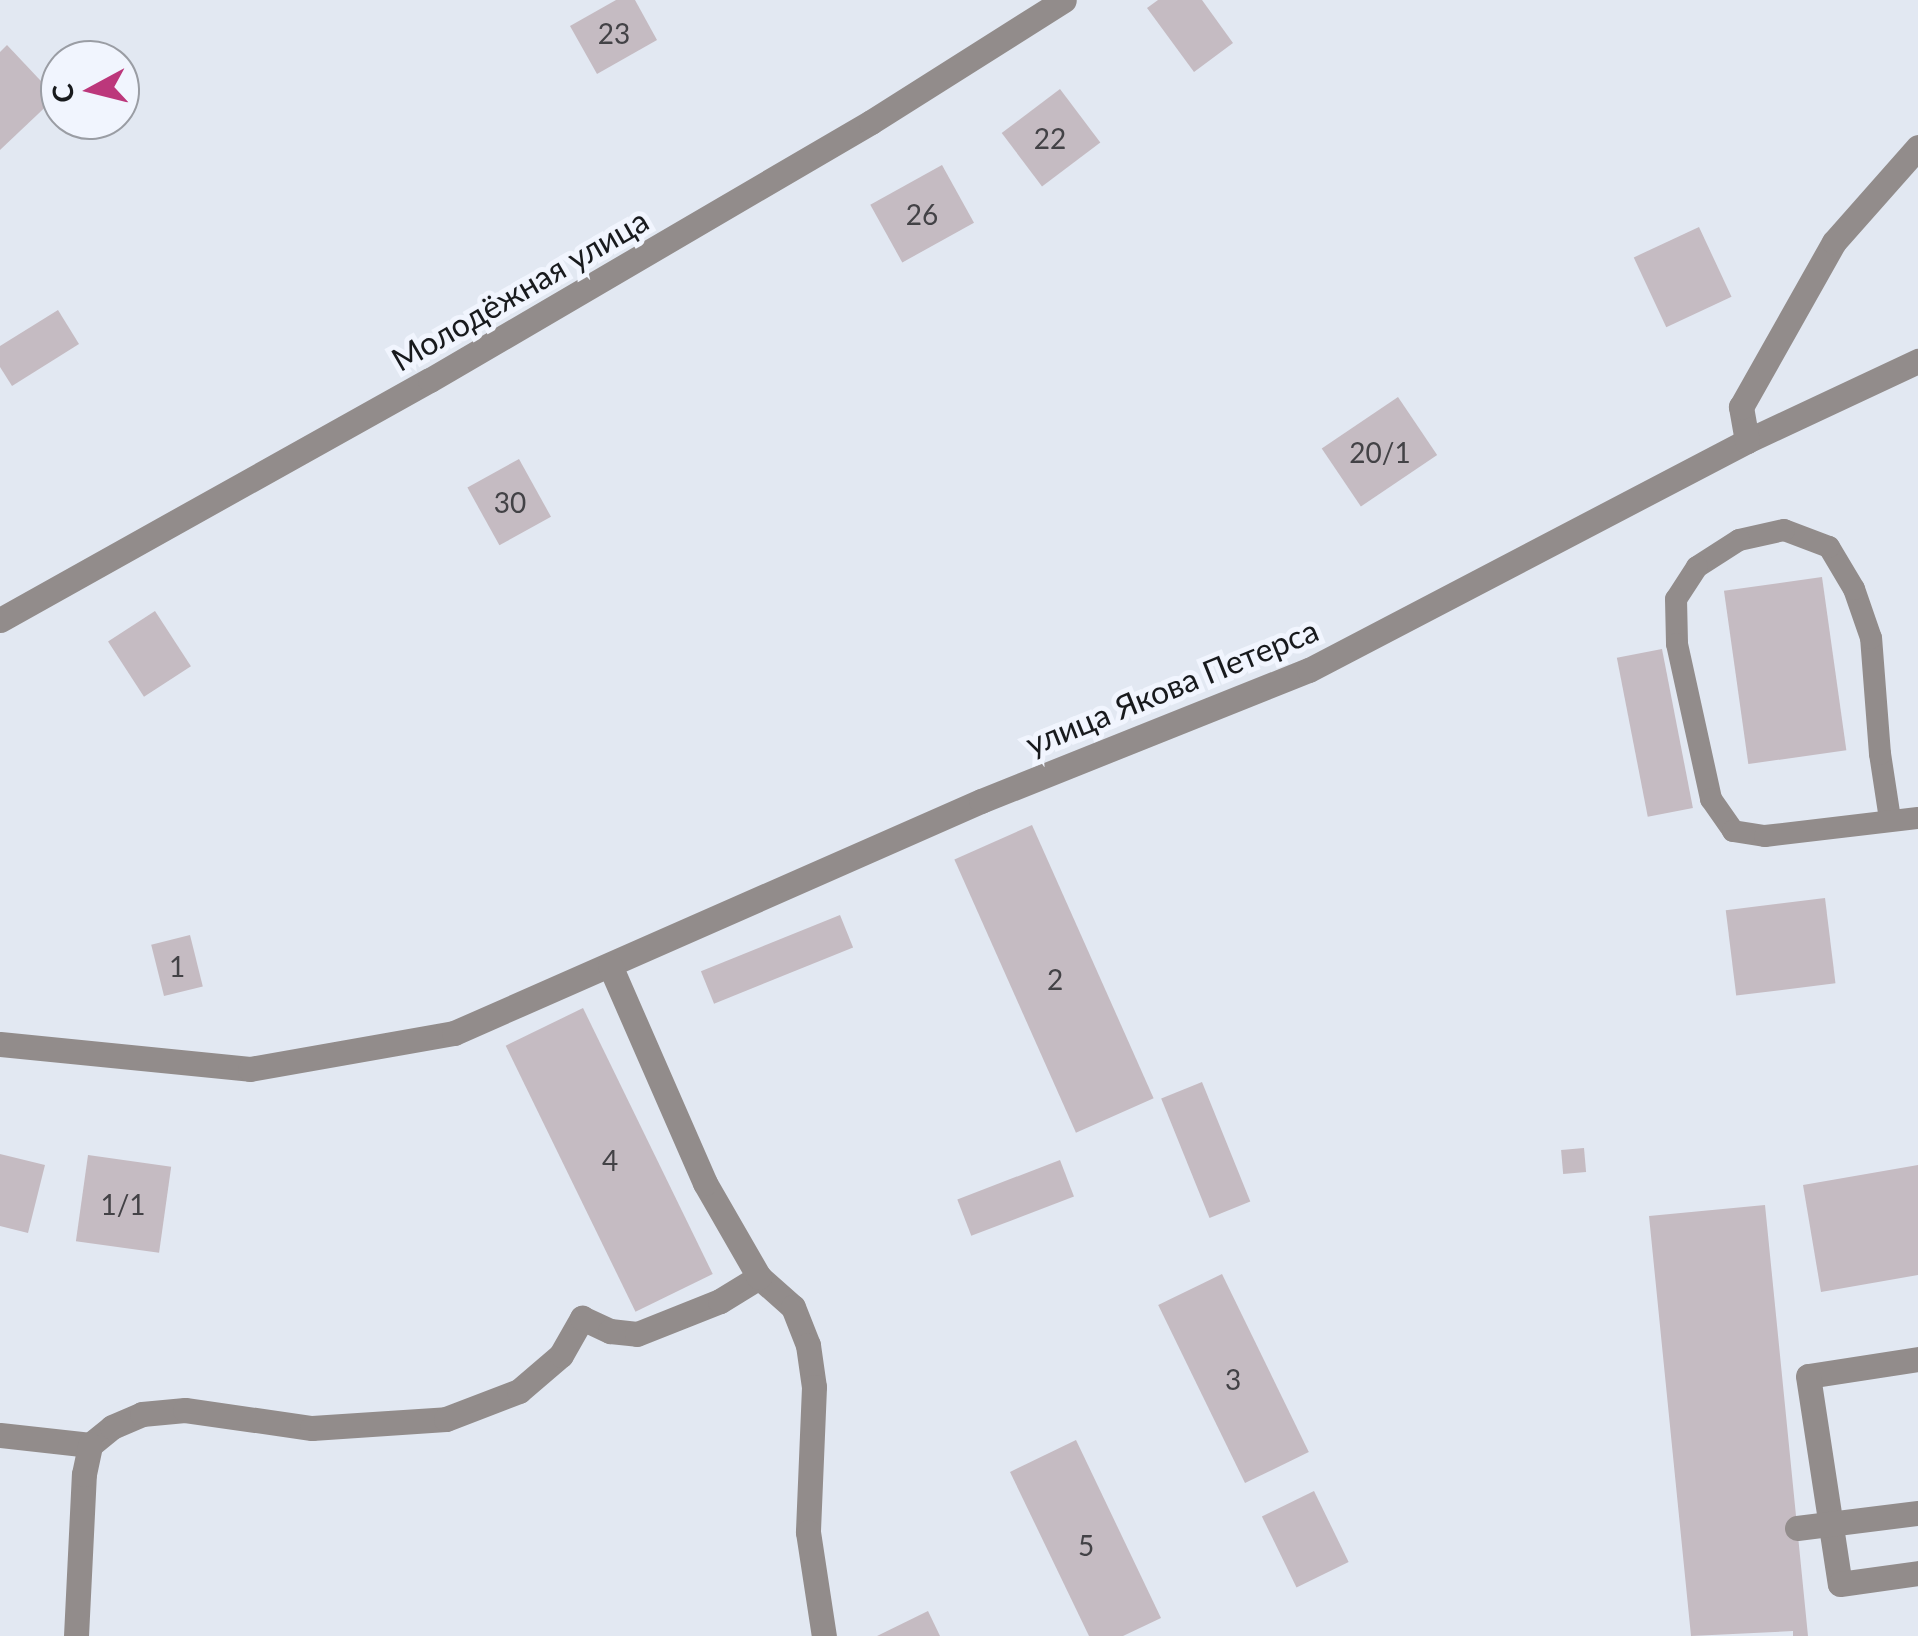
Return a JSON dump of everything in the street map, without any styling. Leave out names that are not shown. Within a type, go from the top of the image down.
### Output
[{"type":"street","name":"Молодёжная улица","points":[[0,620],[464,360],[871,122],[1064,0]]},
{"type":"street","points":[[1747,441],[1741,408],[1834,242],[1918,147]]},
{"type":"street","name":"улица Якова Петерса","points":[[0,1044],[250,1068],[454,1033],[980,801],[1309,670],[1747,441],[1918,361]]},
{"type":"street","points":[[610,966],[705,1183],[759,1277],[793,1307],[808,1344],[814,1387],[808,1532],[824,1636]]},
{"type":"street","points":[[76,1636],[84,1474],[90,1445],[112,1428],[142,1414],[185,1410],[312,1428],[446,1419],[518,1391],[561,1355],[582,1318],[610,1331],[637,1334],[720,1302],[759,1277]]},
{"type":"street","points":[[1918,1359],[1808,1376],[1840,1584],[1918,1573]]},
{"type":"street","points":[[0,1435],[90,1445]]},
{"type":"street","points":[[1797,1528],[1918,1514]]},
{"type":"lane","points":[[1890,819],[1880,754],[1871,638],[1854,589],[1829,547],[1784,530],[1739,540],[1696,566],[1676,599],[1678,644],[1712,799],[1733,831],[1766,836],[1918,818]]},
{"type":"building","points":[[616,0],[635,0],[657,40],[597,74],[570,26]]},
{"type":"building","points":[[1158,0],[1202,0],[1233,43],[1194,72],[1147,8]]},
{"type":"building","points":[[7,45],[40,80],[40,112],[0,150],[0,52]]},
{"type":"building","points":[[1060,89],[1100,143],[1042,186],[1002,133]]},
{"type":"building","points":[[942,165],[974,223],[902,262],[870,205]]},
{"type":"building","points":[[1699,227],[1732,297],[1666,327],[1634,257]]},
{"type":"building","points":[[58,310],[79,344],[12,386],[0,367],[0,346]]},
{"type":"building","points":[[1398,397],[1437,455],[1361,506],[1322,448]]},
{"type":"building","points":[[519,459],[551,517],[499,545],[467,488]]},
{"type":"building","points":[[1822,577],[1846,750],[1748,764],[1724,591]]},
{"type":"building","points":[[155,611],[191,666],[144,697],[108,641]]},
{"type":"building","points":[[1662,649],[1693,808],[1648,817],[1617,658]]},
{"type":"building","points":[[1032,825],[1154,1098],[1076,1133],[954,860]]},
{"type":"building","points":[[1825,898],[1835,983],[1736,996],[1726,910]]},
{"type":"building","points":[[840,915],[853,947],[714,1004],[701,971]]},
{"type":"building","points":[[190,935],[203,986],[164,996],[151,945]]},
{"type":"building","points":[[583,1008],[713,1274],[635,1312],[506,1046]]},
{"type":"building","points":[[1202,1082],[1250,1202],[1210,1218],[1161,1098]]},
{"type":"building","points":[[1584,1148],[1586,1172],[1563,1174],[1561,1150]]},
{"type":"building","points":[[0,1154],[45,1165],[28,1233],[0,1226]]},
{"type":"building","points":[[88,1155],[171,1167],[159,1253],[76,1241]]},
{"type":"building","points":[[1060,1160],[1074,1196],[971,1236],[957,1199]]},
{"type":"building","points":[[1918,1165],[1918,1275],[1821,1292],[1803,1185]]},
{"type":"building","points":[[1765,1205],[1808,1636],[1793,1636],[1793,1631],[1691,1636],[1649,1216]]},
{"type":"building","points":[[1222,1274],[1309,1452],[1245,1483],[1158,1305]]},
{"type":"building","points":[[1076,1440],[1161,1618],[1123,1636],[1089,1636],[1010,1472]]},
{"type":"building","points":[[1314,1491],[1349,1562],[1297,1587],[1262,1516]]},
{"type":"building","points":[[928,1611],[940,1636],[877,1636]]}]
